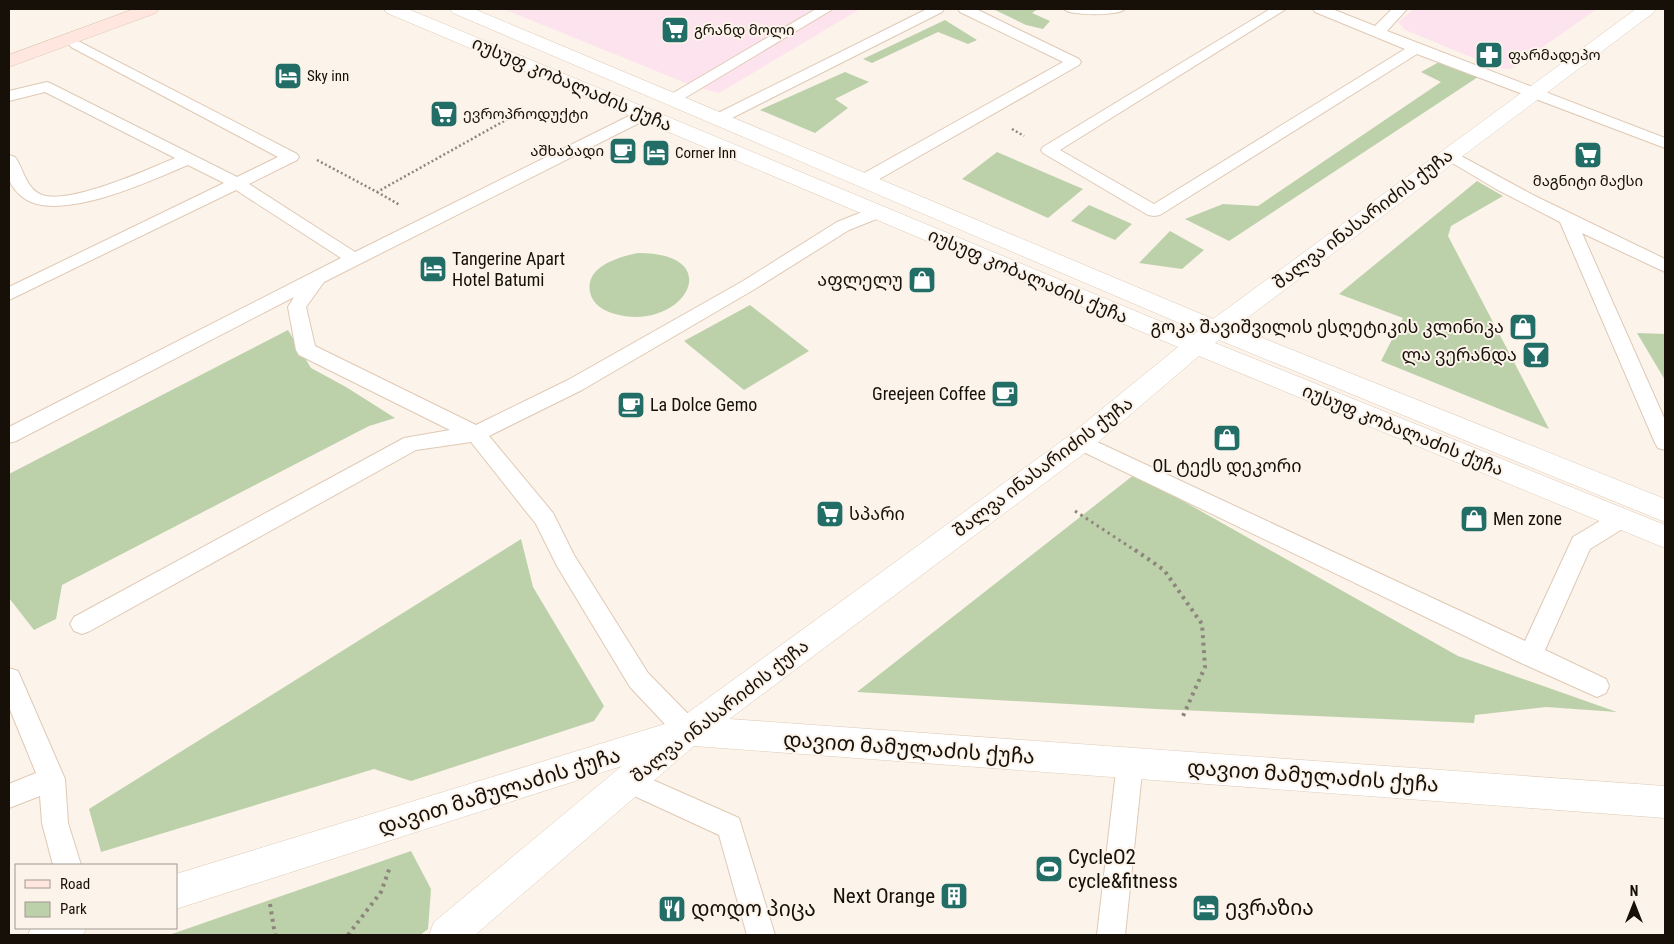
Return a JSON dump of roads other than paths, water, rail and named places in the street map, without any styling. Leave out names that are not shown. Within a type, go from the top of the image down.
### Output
[{"type":"main road","points":[[9,61],[150,9]]},
{"type":"street","name":"იუსუფ კობალაძის ქუჩა","points":[[393,9],[878,212],[1665,511]]},
{"type":"street","name":"იუსუფ კობალაძის ქუჩა","points":[[459,9],[863,180],[1206,337],[1665,537]]},
{"type":"street","name":"შალვა ინასარიძის ქუჩა","points":[[447,935],[688,732],[1080,442],[1206,337],[1646,9]]},
{"type":"street","name":"დავით მამულაძის ქუჩა","points":[[178,891],[688,732],[1665,802]]},
{"type":"street","points":[[46,935],[65,929]]},
{"type":"lane","points":[[678,101],[725,67],[826,9]]},
{"type":"lane","points":[[678,101],[831,9]]},
{"type":"lane","points":[[718,119],[937,9]]},
{"type":"lane","points":[[863,180],[1074,62],[966,9]]},
{"type":"lane","points":[[1071,9],[1118,9]]},
{"type":"lane","points":[[1279,9],[1049,150],[1154,211],[1416,48]]},
{"type":"lane","points":[[1320,9],[1416,48],[1665,143]]},
{"type":"lane","points":[[1378,31],[1400,9]]},
{"type":"lane","points":[[9,274],[16,290],[291,157],[76,44]]},
{"type":"lane","points":[[9,96],[18,92],[47,87],[237,184],[354,259]]},
{"type":"lane","points":[[9,436],[354,259],[644,114]]},
{"type":"lane","points":[[1450,154],[1478,173],[1665,266]]},
{"type":"lane","points":[[9,160],[19,185],[36,199],[62,202],[90,196],[188,159]]},
{"type":"lane","points":[[82,624],[411,443],[476,434],[575,385],[748,285],[843,226],[878,212]]},
{"type":"lane","points":[[1567,218],[1665,443]]},
{"type":"lane","points":[[316,280],[297,307],[306,350],[476,434],[545,519],[565,560],[639,680],[688,732]]},
{"type":"lane","points":[[1080,442],[1597,686]]},
{"type":"lane","points":[[1530,656],[1580,543],[1621,519]]},
{"type":"lane","points":[[9,678],[52,779],[55,823],[66,864]]},
{"type":"lane","points":[[1111,935],[1130,763]]},
{"type":"lane","points":[[9,796],[52,779]]},
{"type":"lane","points":[[628,781],[730,827],[761,935]]},
{"type":"place","name":"გრანდ მოლი","points":[[675,30]]},
{"type":"place","name":"ფარმადეპო","points":[[1489,55]]},
{"type":"place","name":"Sky inn","points":[[288,76]]},
{"type":"place","name":"ევროპროდუქტი","points":[[444,114]]},
{"type":"place","name":"აშხაბადი","points":[[623,151]]},
{"type":"place","name":"Corner Inn","points":[[656,153]]},
{"type":"place","name":"მაგნიტი მაქსი","points":[[1588,155]]},
{"type":"place","name":"Tangerine Apart Hotel Batumi","points":[[433,269]]},
{"type":"place","name":"აფლელუ","points":[[922,280]]},
{"type":"place","name":"გოკა შავიშვილის ესღეტიკის კლინიკა","points":[[1523,327]]},
{"type":"place","name":"ლა ვერანდა","points":[[1536,355]]},
{"type":"place","name":"Greejeen Coffee","points":[[1005,394]]},
{"type":"place","name":"La Dolce Gemo","points":[[631,405]]},
{"type":"place","name":"OL ტექს დეკორი","points":[[1227,438]]},
{"type":"place","name":"სპარი","points":[[830,514]]},
{"type":"place","name":"Men zone","points":[[1474,519]]},
{"type":"place","name":"CycleO2 cycle&fitness","points":[[1049,869]]},
{"type":"place","name":"Next Orange","points":[[954,896]]},
{"type":"place","name":"ევრაზია","points":[[1206,908]]},
{"type":"place","name":"დოდო პიცა","points":[[672,909]]}]
